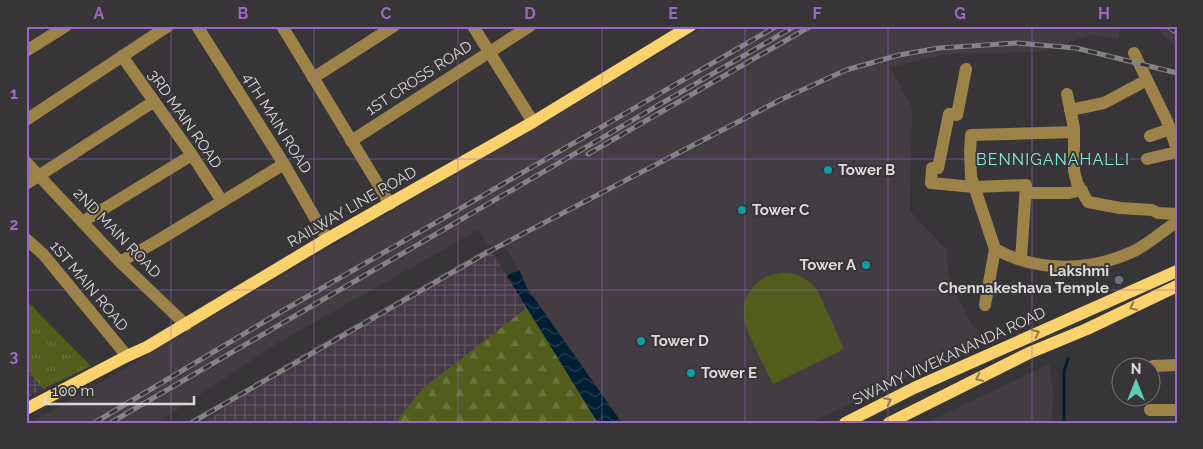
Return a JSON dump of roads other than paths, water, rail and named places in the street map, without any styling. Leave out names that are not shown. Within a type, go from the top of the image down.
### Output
[{"type":"main road","name":"RAILWAY LINE ROAD","points":[[26,409],[186,325],[327,239],[532,122],[690,26]]},
{"type":"main road","name":"SWAMY VIVEKANANDA ROAD","points":[[845,423],[923,384],[1177,271]]},
{"type":"main road","name":"SWAMY VIVEKANANDA ROAD","points":[[889,423],[1029,353],[1087,329],[1177,286]]},
{"type":"street","points":[[26,51],[66,26]]},
{"type":"street","points":[[26,120],[168,26]]},
{"type":"street","name":"4TH MAIN ROAD","points":[[197,26],[284,164],[327,239]]},
{"type":"street","points":[[282,26],[390,204]]},
{"type":"street","points":[[313,78],[394,26]]},
{"type":"street","points":[[474,26],[532,122]]},
{"type":"street","name":"1ST CROSS ROAD","points":[[352,141],[530,26]]},
{"type":"street","points":[[1134,53],[1170,129],[1177,150],[1147,159]]},
{"type":"street","name":"3RD MAIN ROAD","points":[[122,56],[222,201]]},
{"type":"street","points":[[966,69],[957,115],[949,114],[938,168],[932,168],[931,183],[974,187],[1026,185],[1021,260]]},
{"type":"street","points":[[1070,110],[1104,104],[1147,80]]},
{"type":"street","points":[[1067,94],[1074,132],[1074,171],[1077,183],[1088,202],[1120,208],[1177,214]]},
{"type":"street","points":[[26,184],[153,102]]},
{"type":"street","points":[[1150,136],[1170,129]]},
{"type":"street","points":[[985,305],[994,248],[974,187],[970,151],[971,134],[1074,132]]},
{"type":"street","points":[[82,222],[192,155]]},
{"type":"street","name":"2ND MAIN ROAD","points":[[26,162],[120,262],[186,325]]},
{"type":"street","points":[[120,262],[157,242],[284,164]]},
{"type":"street","points":[[1026,193],[1069,193],[1082,190]]},
{"type":"street","points":[[994,248],[1021,260],[1050,266],[1089,266],[1133,252],[1177,222]]},
{"type":"street","name":"1ST MAIN ROAD","points":[[26,239],[42,254],[126,356]]},
{"type":"street","points":[[1160,366],[1177,365]]},
{"type":"street","points":[[1150,410],[1177,410]]},
{"type":"water","points":[[519,269],[527,288],[622,423],[598,423],[507,276]]},
{"type":"waterway","points":[[1064,423],[1064,371],[1068,359]]},
{"type":"railway","points":[[94,423],[284,310],[777,26]]},
{"type":"railway","points":[[110,423],[795,26]]},
{"type":"railway","points":[[588,154],[811,26]]},
{"type":"railway","points":[[1167,26],[1177,33]]},
{"type":"railway","points":[[191,423],[486,253],[780,100],[846,70],[899,55],[939,48],[1017,43],[1076,48],[1177,73]]},
{"type":"place","name":"Tower B","points":[[828,170]]},
{"type":"place","name":"Tower C","points":[[742,210]]},
{"type":"place","name":"Tower A","points":[[866,265]]},
{"type":"place","name":"Lakshmi Chennakeshava Temple","points":[[1119,280]]},
{"type":"place","name":"Tower D","points":[[641,341]]},
{"type":"place","name":"Tower E","points":[[691,373]]},
{"type":"district","name":"BENNIGANAHALLI","points":[[1053,159]]}]
